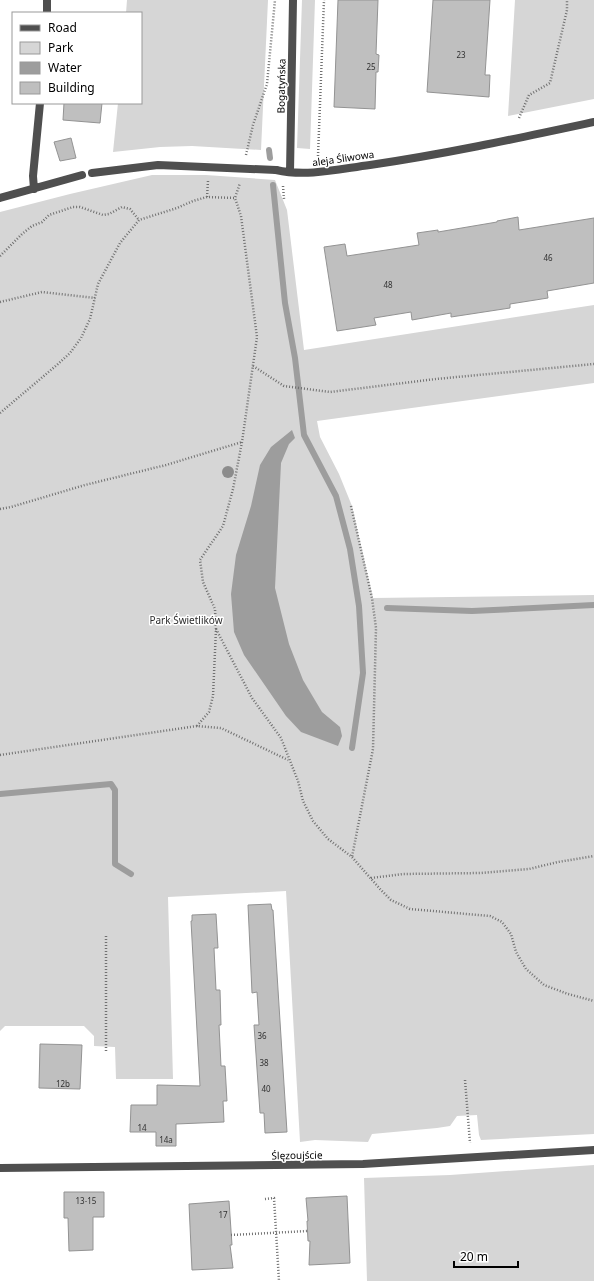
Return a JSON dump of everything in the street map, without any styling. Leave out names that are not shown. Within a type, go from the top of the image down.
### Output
[{"type":"street","points":[[46,12],[48,0]]},
{"type":"street","name":"Bogatyńska","points":[[290,172],[293,0]]},
{"type":"street","points":[[34,189],[33,176],[40,104]]},
{"type":"street","name":"aleja Śliwowa","points":[[92,173],[158,165],[244,168],[290,172],[318,172],[407,159],[594,122]]},
{"type":"street","points":[[0,198],[82,175]]},
{"type":"street","name":"Ślęzoujście","points":[[0,1168],[363,1164],[594,1150]]},
{"type":"path","points":[[197,726],[209,712],[213,696],[216,629],[215,609],[203,582],[200,560],[223,526],[233,489],[242,442],[257,337],[241,216],[235,198],[244,168],[252,125],[267,84],[275,0]]},
{"type":"path","points":[[318,156],[324,0]]},
{"type":"path","points":[[520,118],[529,94],[550,83],[567,10],[567,0]]},
{"type":"path","points":[[0,413],[70,353],[81,338],[90,319],[98,284],[120,244],[139,220],[177,208],[193,200],[208,197],[235,198]]},
{"type":"path","points":[[0,256],[32,226],[42,222],[55,213],[73,207],[80,207],[103,215],[109,214],[122,207],[130,209],[139,220]]},
{"type":"path","points":[[0,302],[42,292],[95,298]]},
{"type":"path","points":[[253,366],[284,386],[330,392],[436,379],[594,364]]},
{"type":"path","points":[[0,509],[85,485],[166,465],[242,442]]},
{"type":"path","points":[[351,506],[372,598],[376,628],[373,749],[352,857]]},
{"type":"path","points":[[216,629],[252,698],[281,738],[288,760],[298,782],[303,801],[314,821],[328,839],[352,857],[391,900],[410,909],[490,916],[502,922],[510,934],[516,952],[526,969],[544,985],[568,994],[594,1001]]},
{"type":"path","points":[[0,755],[197,726],[221,728],[288,760]]},
{"type":"path","points":[[371,878],[403,874],[481,873],[522,869],[594,856]]},
{"type":"path","points":[[106,934],[106,1051]]},
{"type":"path","points":[[465,1080],[471,1158]]},
{"type":"path","points":[[265,1199],[274,1198],[279,1281]]},
{"type":"path","points":[[231,1235],[308,1231]]},
{"type":"green space","points":[[127,0],[268,0],[261,150],[192,146],[160,147],[113,152],[118,104],[142,104],[142,12],[126,12]]},
{"type":"green space","points":[[302,0],[315,0],[310,149],[297,148]]},
{"type":"green space","points":[[515,0],[594,0],[594,99],[508,116]]},
{"type":"green space","name":"Park Świetlików","points":[[152,175],[206,175],[275,180],[287,210],[304,350],[594,305],[594,383],[317,421],[320,437],[339,474],[352,506],[373,598],[594,595],[594,1134],[481,1140],[477,1115],[457,1116],[450,1126],[372,1134],[368,1142],[315,1140],[300,1142],[286,891],[168,897],[173,1079],[116,1079],[115,1047],[94,1046],[94,1036],[84,1026],[5,1026],[0,1031],[0,212]]},
{"type":"green space","points":[[594,1165],[594,1281],[367,1281],[364,1178],[450,1175]]},
{"type":"water","points":[[292,430],[295,438],[289,444],[281,463],[275,588],[289,644],[303,680],[322,712],[340,727],[342,736],[338,746],[301,732],[286,716],[244,655],[234,632],[231,594],[236,555],[251,506],[260,465],[271,447]]},
{"type":"building","points":[[338,0],[378,0],[376,54],[379,55],[378,72],[376,72],[375,109],[334,107]]},
{"type":"building","points":[[433,0],[490,0],[485,75],[490,75],[489,97],[427,92]]},
{"type":"building","points":[[64,104],[102,104],[100,123],[63,120]]},
{"type":"building","points":[[71,138],[76,158],[60,161],[54,142]]},
{"type":"building","points":[[518,217],[519,230],[594,218],[594,283],[547,291],[548,298],[510,304],[510,308],[451,317],[451,313],[412,320],[411,312],[374,318],[376,325],[337,331],[324,247],[345,244],[347,256],[419,245],[417,233],[438,230],[438,232]]},
{"type":"building","points":[[271,904],[273,910],[287,1132],[265,1133],[264,1113],[260,1113],[254,1025],[259,1025],[257,992],[252,993],[248,905]]},
{"type":"building","points":[[216,914],[218,948],[214,948],[216,990],[220,990],[221,1025],[219,1025],[221,1066],[225,1066],[227,1101],[223,1101],[224,1122],[176,1124],[176,1146],[156,1146],[156,1132],[130,1132],[131,1105],[157,1105],[157,1085],[200,1086],[191,921],[192,915]]},
{"type":"building","points":[[40,1044],[82,1045],[80,1089],[39,1088]]},
{"type":"building","points":[[64,1192],[104,1192],[104,1217],[93,1217],[93,1250],[69,1251],[68,1218],[64,1218]]},
{"type":"building","points":[[347,1196],[350,1263],[309,1265],[310,1241],[308,1241],[306,1198]]},
{"type":"building","points":[[229,1201],[232,1245],[230,1245],[233,1268],[192,1270],[189,1204]]},
{"type":"waterway","points":[[269,150],[270,158]]},
{"type":"waterway","points":[[273,185],[285,303],[295,358],[304,435],[336,496],[350,549],[359,606],[363,673],[352,748]]},
{"type":"waterway","points":[[387,608],[472,611],[594,605]]},
{"type":"waterway","points":[[0,794],[111,784],[115,790],[115,864],[131,874]]}]
